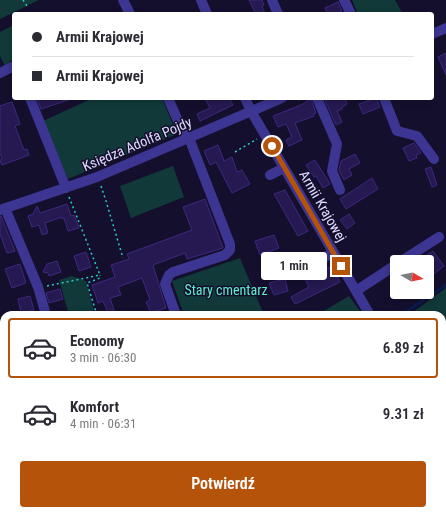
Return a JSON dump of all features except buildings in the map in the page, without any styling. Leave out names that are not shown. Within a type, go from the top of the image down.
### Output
[{"type":"street","points":[[123,0],[129,12]]},
{"type":"street","points":[[201,0],[206,12]]},
{"type":"street","points":[[272,0],[277,12]]},
{"type":"street","points":[[344,0],[350,12]]},
{"type":"street","points":[[434,33],[446,28]]},
{"type":"street","points":[[0,73],[12,67]]},
{"type":"street","points":[[31,100],[66,188]]},
{"type":"street","points":[[169,100],[188,138],[230,244],[230,250],[225,255],[173,272],[169,275],[165,284],[175,311]]},
{"type":"street","name":"Armii Krajowej","points":[[246,100],[368,311]]},
{"type":"street","name":"Księdza Adolfa Pojdy","points":[[2,209],[97,177],[277,100]]},
{"type":"street","points":[[317,100],[337,144],[332,171],[340,190]]},
{"type":"street","points":[[385,100],[397,131],[416,136],[434,159]]},
{"type":"street","points":[[270,175],[284,168]]},
{"type":"street","points":[[2,209],[38,287],[45,311]]},
{"type":"street","points":[[411,255],[439,237]]},
{"type":"street","points":[[314,262],[334,253]]},
{"type":"street","points":[[356,291],[390,269]]},
{"type":"path","points":[[24,1],[27,6]]},
{"type":"path","points":[[235,152],[260,137]]},
{"type":"path","points":[[97,177],[106,201],[122,258]]},
{"type":"path","points":[[66,188],[100,275]]},
{"type":"path","points":[[38,287],[100,275]]},
{"type":"path","points":[[96,311],[87,283],[100,278],[100,275]]},
{"type":"green space","points":[[0,0],[39,0],[12,12],[0,19]]},
{"type":"green space","points":[[352,0],[395,0],[402,12],[357,12]]},
{"type":"green space","points":[[12,26],[12,60],[5,66],[0,56],[0,32]]},
{"type":"green space","points":[[89,100],[163,100],[177,134],[68,179],[43,121]]},
{"type":"green space","points":[[173,166],[184,197],[131,218],[120,186]]},
{"type":"green space","name":"Stary cmentarz","points":[[240,258],[262,311],[183,311],[172,281]]},
{"type":"green space","points":[[72,276],[86,281],[94,311],[68,311],[59,280]]},
{"type":"green space","points":[[446,288],[446,311],[414,311],[431,299],[434,299],[434,297]]},
{"type":"green space","points":[[349,296],[360,311],[324,311]]},
{"type":"waterway","points":[[407,311],[446,285]]},
{"type":"route","points":[[272,146],[341,266]]}]
